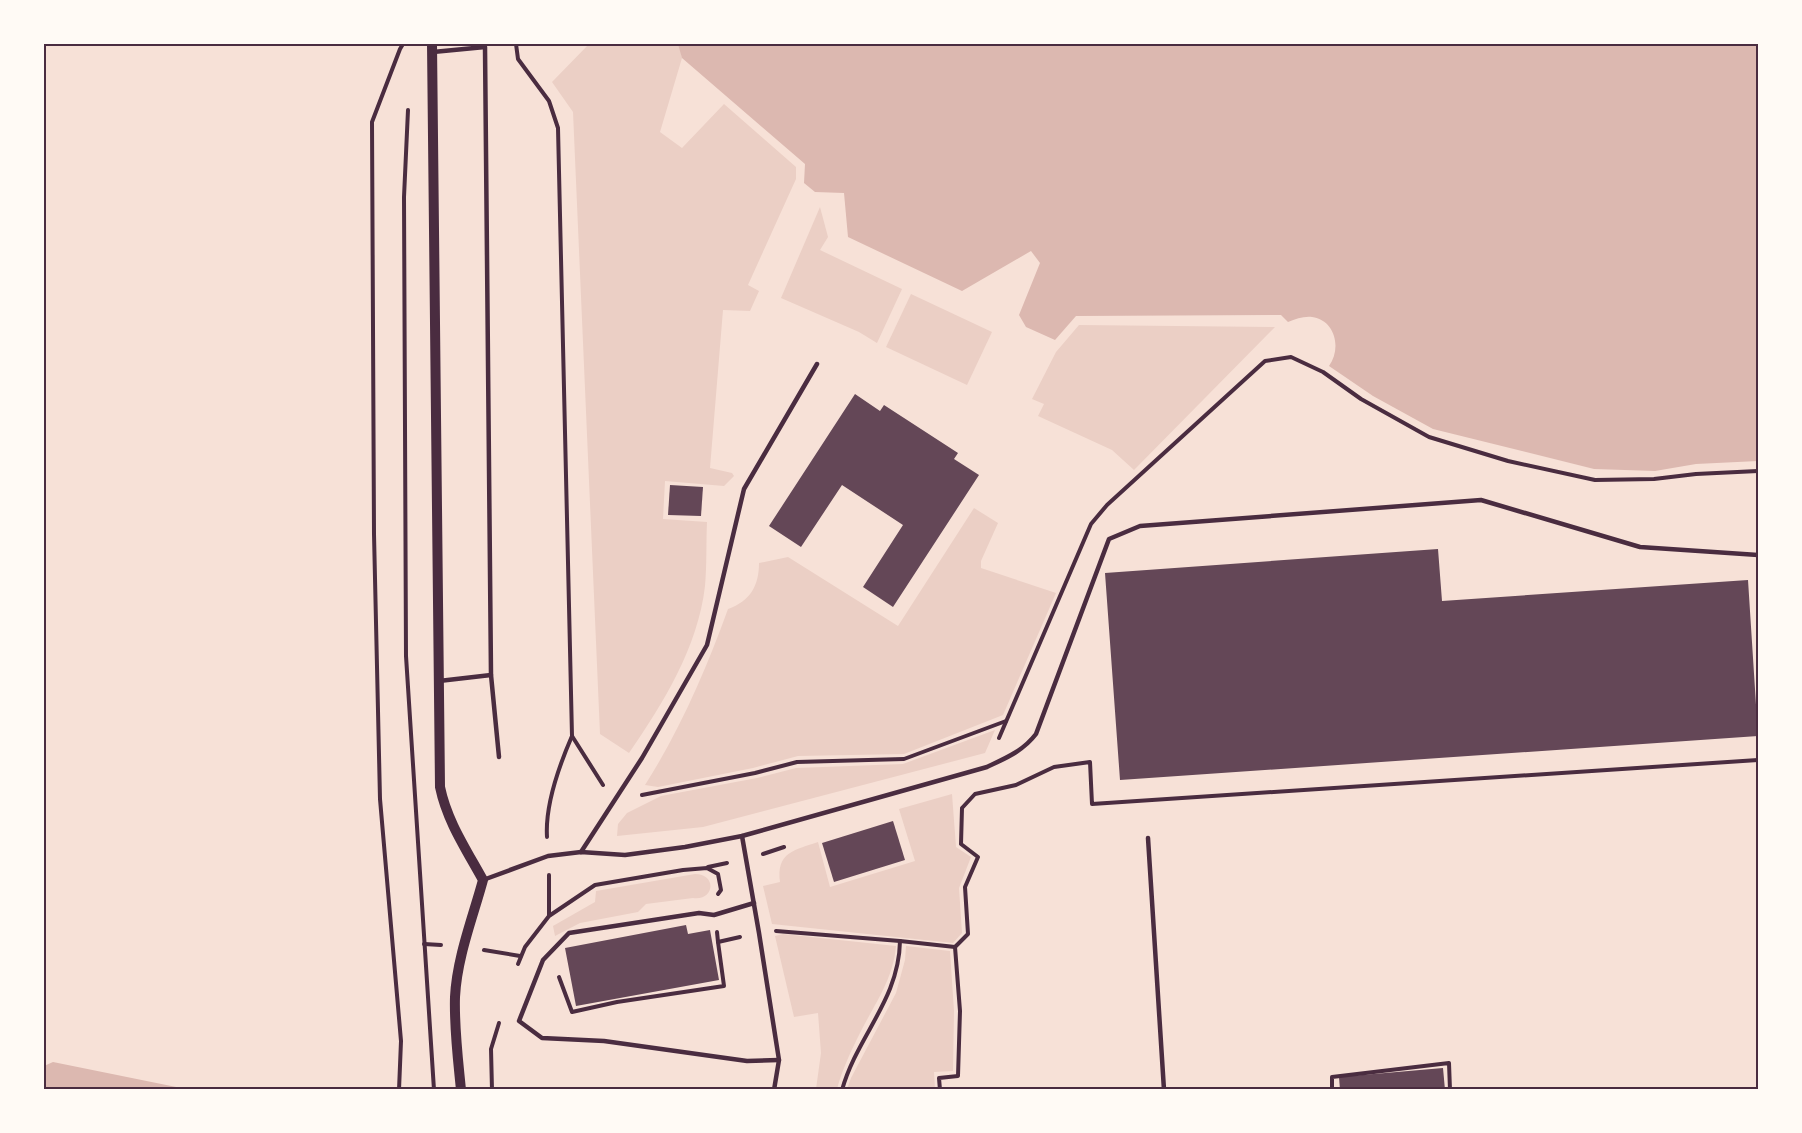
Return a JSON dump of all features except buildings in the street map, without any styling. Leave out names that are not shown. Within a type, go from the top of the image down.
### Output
[{"type":"street","points":[[432,48],[440,787],[450,820],[483,880],[459,969],[455,995],[455,1024],[461,1089]]},
{"type":"lane","points":[[432,48],[485,46],[491,675],[499,757]]},
{"type":"lane","points":[[580,852],[642,758],[707,645],[744,489],[817,364]]},
{"type":"lane","points":[[483,880],[549,856],[580,852],[625,855],[742,836],[987,767],[1026,747],[1036,735],[1109,539],[1140,526],[1481,500],[1640,547],[1758,555]]},
{"type":"lane","points":[[439,681],[491,675]]},
{"type":"lane","points":[[742,836],[779,1060],[774,1089]]},
{"type":"lane","points":[[1148,838],[1164,1089]]},
{"type":"lane","points":[[754,903],[714,915],[699,913],[569,933],[543,960],[519,1021],[542,1038],[604,1041],[747,1061],[779,1060]]},
{"type":"path","points":[[399,1089],[401,1041],[380,799],[374,534],[372,122],[400,48],[404,44]]},
{"type":"path","points":[[516,44],[518,59],[549,101],[558,128],[572,736],[559,765],[546,825],[549,856],[549,916]]},
{"type":"path","points":[[408,103],[404,197],[406,656],[434,1089]]},
{"type":"path","points":[[572,736],[613,802],[797,762],[904,759],[1006,721]]},
{"type":"path","points":[[940,1089],[939,1078],[958,1076],[960,1011],[955,947],[968,934],[965,887],[978,856],[961,844],[962,807],[975,794],[1016,785],[1054,767],[1090,762],[1092,804],[1758,760]]},
{"type":"path","points":[[525,947],[557,971],[572,1012],[617,1002],[724,986],[712,904],[721,890],[718,874]]},
{"type":"path","points":[[718,942],[774,930],[955,947]]},
{"type":"path","points":[[842,1089],[866,1035],[890,992],[899,959],[900,941]]},
{"type":"path","points":[[1332,1089],[1332,1077],[1449,1063],[1450,1089]]},
{"type":"shaded area","points":[[589,44],[678,44],[682,58],[660,132],[682,148],[724,104],[796,167],[796,179],[748,285],[759,291],[750,311],[723,310],[710,468],[732,473],[734,476],[724,486],[665,481],[663,519],[707,522],[705,586],[701,609],[687,653],[666,695],[629,753],[600,734],[573,112],[552,82]]},
{"type":"shaded area","points":[[678,44],[1758,44],[1758,461],[1696,464],[1655,471],[1594,469],[1433,429],[1373,396],[1329,366],[1335,351],[1334,336],[1326,323],[1312,317],[1303,317],[1288,322],[1281,315],[1076,316],[1055,340],[1026,327],[1019,315],[1040,263],[1031,251],[962,291],[848,237],[844,193],[815,192],[804,183],[805,164],[682,58]]},
{"type":"shaded area","points":[[820,207],[828,237],[820,250],[902,289],[877,343],[859,332],[781,298]]},
{"type":"shaded area","points":[[911,294],[992,332],[967,385],[886,347]]},
{"type":"shaded area","points":[[1079,325],[1275,327],[1134,470],[1112,450],[1038,416],[1044,404],[1032,399],[1056,352]]},
{"type":"shaded area","points":[[974,508],[998,523],[981,561],[981,568],[1056,593],[1003,715],[904,754],[798,756],[753,768],[658,787],[645,785],[670,743],[691,699],[728,609],[742,602],[752,592],[759,571],[759,563],[788,557],[898,626]]},
{"type":"shaded area","points":[[995,730],[985,753],[703,827],[617,836],[618,824],[627,813],[661,796],[757,778],[796,768],[903,764]]},
{"type":"shaded area","points":[[952,794],[956,847],[971,857],[959,888],[962,933],[953,943],[772,924],[763,886],[780,882],[781,864],[789,854],[818,842],[830,887],[915,861],[899,809]]},
{"type":"shaded area","points":[[695,874],[702,875],[710,882],[706,896],[646,904],[638,912],[580,923],[555,936],[553,926],[595,902],[596,891]]},
{"type":"shaded area","points":[[783,934],[896,946],[887,981],[850,1054],[837,1089],[816,1089],[821,1053],[818,1013],[794,1017],[775,936]]},
{"type":"shaded area","points":[[906,946],[950,951],[954,1011],[953,1071],[934,1072],[935,1089],[847,1089],[896,993],[905,960]]},
{"type":"shaded area","points":[[53,1062],[186,1089],[44,1089],[44,1066]]}]
